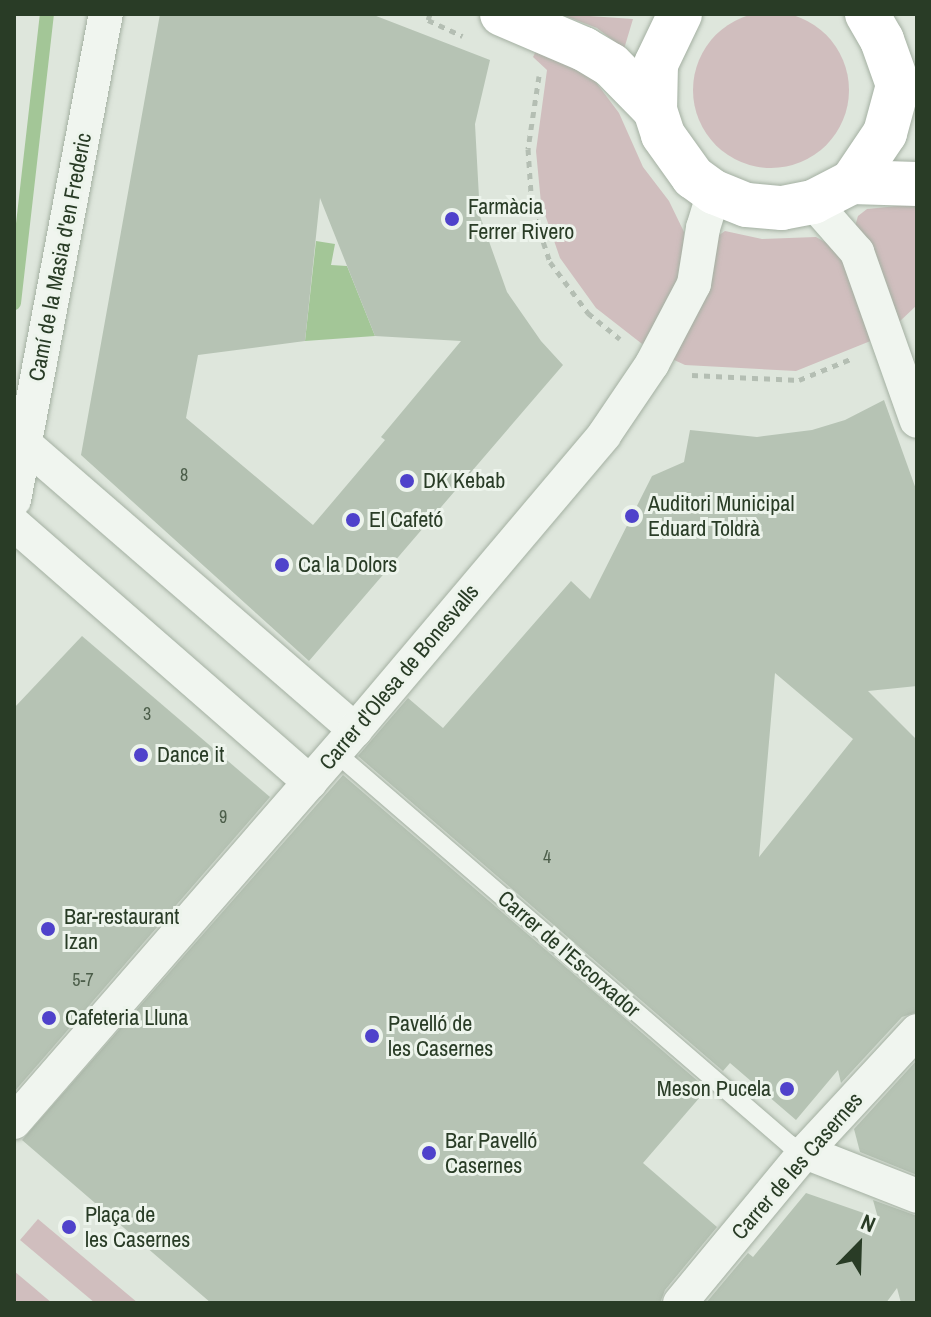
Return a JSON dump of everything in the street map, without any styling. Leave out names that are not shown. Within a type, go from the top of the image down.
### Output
[{"type":"street","name":"Camí de la Masia d'en Frederic","points":[[14,500],[106,14]]},
{"type":"street","points":[[680,14],[656,64],[655,110],[663,135],[676,158],[714,192],[747,205],[782,208],[813,202],[852,182],[908,94],[879,23]]},
{"type":"street","points":[[487,27],[584,49],[611,65],[655,110]]},
{"type":"street","points":[[852,182],[917,184]]},
{"type":"street","name":"Carrer d'Olesa de Bonesvalls","points":[[14,1122],[310,782],[604,435],[632,395],[694,284],[703,228],[714,192]]},
{"type":"street","points":[[813,202],[857,252],[917,421]]},
{"type":"street","name":"Carrer de l'Escorxador","points":[[25,444],[345,741]]},
{"type":"street","points":[[14,524],[310,782]]},
{"type":"street","name":"Carrer de les Casernes","points":[[680,1303],[805,1152],[917,1031]]},
{"type":"street","points":[[805,1152],[917,1196]]},
{"type":"lane","name":"Carrer de l'Escorxador","points":[[345,741],[777,1134],[805,1152]]},
{"type":"path","points":[[430,14],[428,20],[487,27]]},
{"type":"path","points":[[540,71],[528,149],[532,208],[550,262],[588,313],[627,344]]},
{"type":"path","points":[[683,375],[799,380],[863,354]]},
{"type":"shaded area","points":[[771,12],[801,18],[826,35],[843,60],[849,90],[843,120],[826,145],[801,162],[771,168],[741,162],[716,145],[699,120],[693,90],[699,60],[716,35],[741,18]]},
{"type":"shaded area","points":[[560,14],[633,19],[624,49],[597,28]]},
{"type":"shaded area","points":[[536,51],[589,73],[619,113],[643,167],[669,201],[684,232],[682,279],[646,347],[596,308],[560,258],[541,203],[536,151],[547,70],[533,57]]},
{"type":"shaded area","points":[[917,204],[917,305],[897,324],[855,226],[858,216],[867,209]]},
{"type":"shaded area","points":[[725,231],[762,239],[816,237],[841,251],[873,340],[796,371],[685,365],[670,358],[715,238]]},
{"type":"shaded area","points":[[316,241],[335,244],[331,265],[347,266],[375,336],[305,341]]},
{"type":"shaded area","points":[[38,1219],[138,1303],[95,1303],[20,1240]]},
{"type":"shaded area","points":[[14,1271],[52,1303],[14,1303]]},
{"type":"building","points":[[160,14],[371,14],[490,60],[475,124],[480,216],[507,292],[541,341],[563,365],[309,661],[81,455]],"holes":[[[320,198],[375,336],[461,341],[381,437],[385,440],[313,525],[186,418],[198,355],[305,341]]]},
{"type":"building","points":[[884,400],[917,492],[917,686],[868,691],[917,740],[917,1012],[902,1017],[841,1083],[838,1070],[796,1120],[730,1063],[723,1071],[358,756],[408,698],[443,728],[571,581],[590,599],[652,476],[684,462],[690,430],[757,437],[812,430],[845,420]],"holes":[[[775,673],[853,739],[759,857]]]},
{"type":"building","points":[[82,636],[270,797],[14,1092],[14,708]]},
{"type":"building","name":"Pavelló de les Casernes","points":[[343,775],[707,1089],[643,1163],[717,1227],[665,1290],[660,1303],[211,1303],[22,1140]]},
{"type":"building","points":[[917,1060],[917,1175],[860,1152],[854,1129]]},
{"type":"building","points":[[806,1193],[878,1218],[873,1200],[917,1216],[917,1303],[901,1303],[897,1288],[886,1303],[706,1303],[748,1253],[753,1257]]},
{"type":"waterway","points":[[14,303],[47,14]]},
{"type":"place","name":"Farmàcia Ferrer Rivero","points":[[452,219]]},
{"type":"place","name":"DK Kebab","points":[[407,481]]},
{"type":"place","name":"Auditori Municipal Eduard Toldrà","points":[[632,516]]},
{"type":"place","name":"El Cafetó","points":[[353,520]]},
{"type":"place","name":"Ca la Dolors","points":[[282,565]]},
{"type":"place","name":"Dance it","points":[[141,755]]},
{"type":"place","name":"Bar-restaurant Izan","points":[[48,929]]},
{"type":"place","name":"Cafeteria Lluna","points":[[49,1018]]},
{"type":"place","name":"Pavelló de les Casernes","points":[[372,1036]]},
{"type":"place","name":"Meson Pucela","points":[[787,1089]]},
{"type":"place","name":"Bar Pavelló Casernes","points":[[429,1153]]},
{"type":"place","name":"Plaça de les Casernes","points":[[69,1227]]}]
